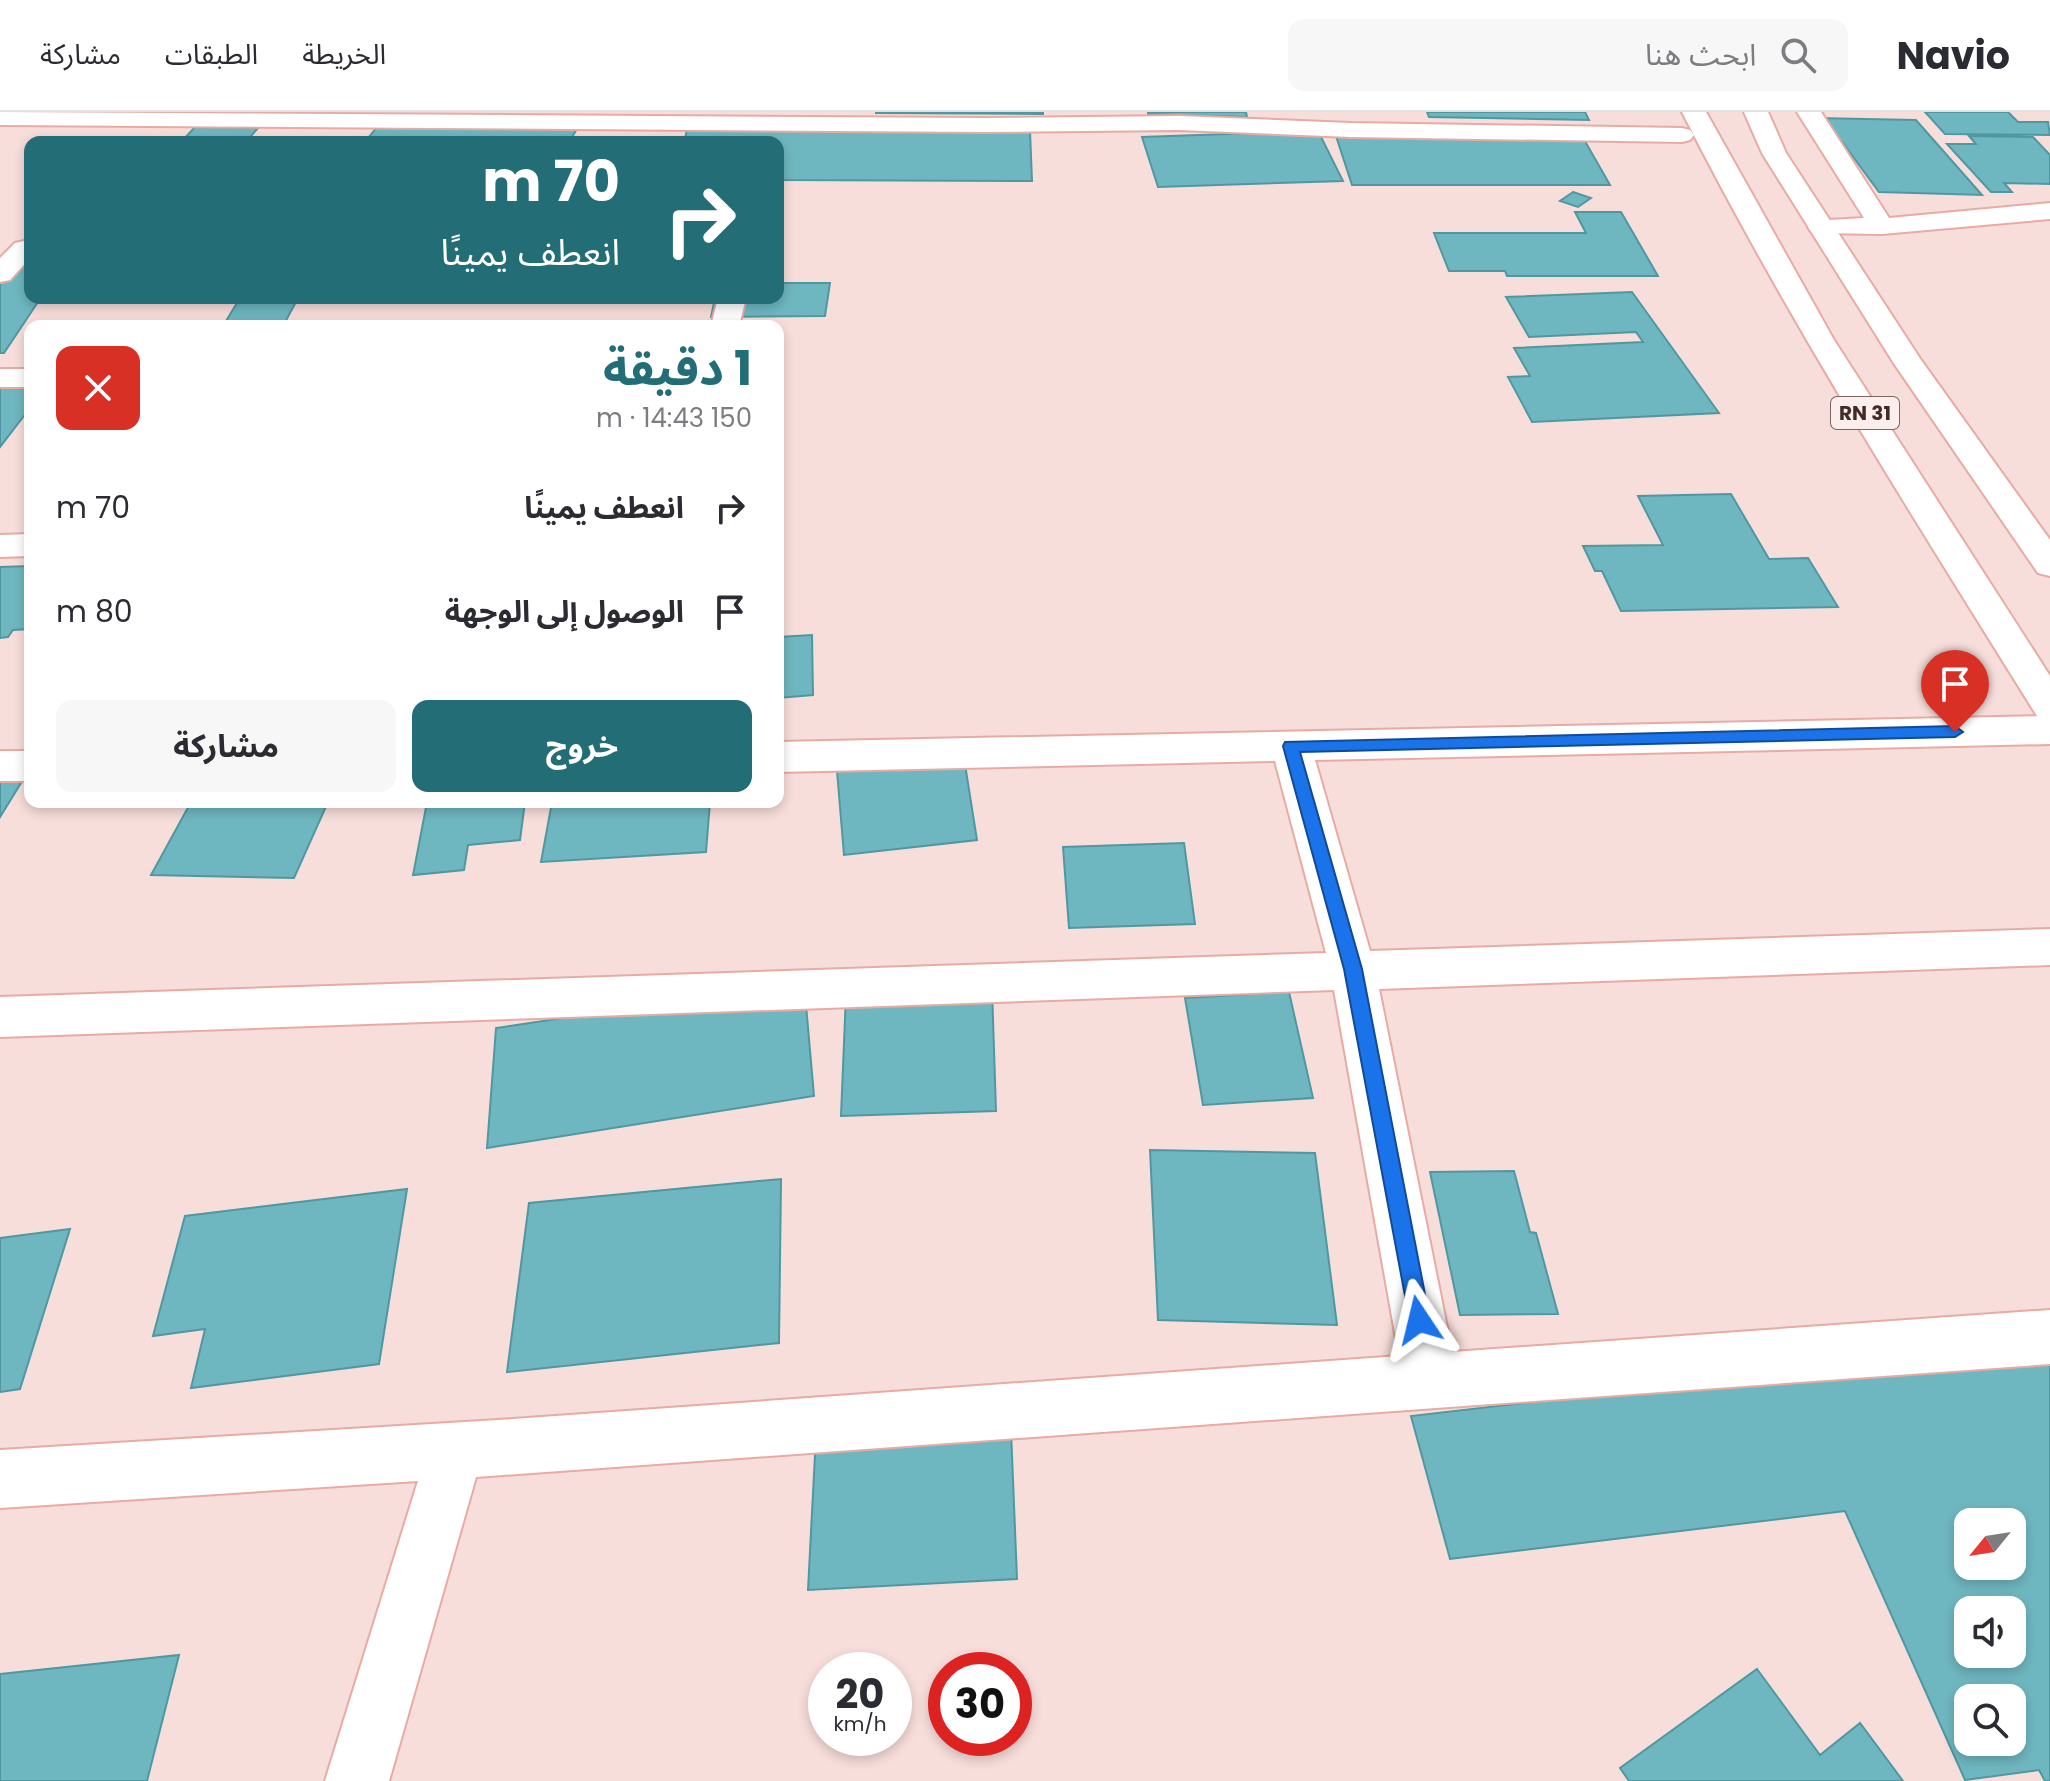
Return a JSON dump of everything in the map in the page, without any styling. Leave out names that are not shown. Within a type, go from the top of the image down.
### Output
[{"type":"main road","points":[[1640,112],[1688,124]]},
{"type":"main road","name":"RN 31","points":[[1756,112],[1774,153],[1916,374],[2050,565]]},
{"type":"main road","points":[[1809,112],[1882,226]]},
{"type":"main road","points":[[0,118],[985,125],[1179,123],[1351,130],[1688,124]]},
{"type":"main road","name":"RN 31","points":[[1688,124],[1714,152],[1812,326],[2050,706]]},
{"type":"main road","points":[[1821,227],[1882,226],[2050,211]]},
{"type":"main road","points":[[0,274],[18,249]]},
{"type":"main road","points":[[0,378],[24,378]]},
{"type":"main road","points":[[0,546],[24,545]]},
{"type":"main road","points":[[784,757],[2050,730]]},
{"type":"main road","points":[[1291,746],[1353,969],[1430,1379]]},
{"type":"main road","points":[[0,766],[24,766]]},
{"type":"main road","points":[[0,1017],[2050,947]]},
{"type":"main road","points":[[0,1479],[455,1453],[1430,1379],[2050,1337]]},
{"type":"main road","points":[[357,1781],[455,1453]]},
{"type":"building","points":[[1043,112],[1043,114],[876,113]]},
{"type":"building","points":[[1246,112],[1247,117],[1148,114]]},
{"type":"building","points":[[1427,112],[1585,112],[1589,120],[1429,117]]},
{"type":"building","points":[[1925,112],[2008,112],[2018,122],[2048,122],[2050,135],[1945,134]]},
{"type":"building","points":[[1815,118],[1916,120],[1982,195],[1879,192],[1842,142],[1832,142]]},
{"type":"building","points":[[381,122],[577,129],[573,136],[370,136]]},
{"type":"building","points":[[195,127],[258,128],[251,136],[187,136]]},
{"type":"building","points":[[687,130],[1030,131],[1032,181],[784,180],[784,136],[686,136]]},
{"type":"building","points":[[1318,131],[1343,181],[1158,187],[1142,137]]},
{"type":"building","points":[[1336,136],[1582,136],[1610,185],[1352,185]]},
{"type":"building","points":[[1969,136],[2033,137],[2050,155],[2050,184],[2004,183],[2012,192],[1991,192],[1947,144],[1976,144]]},
{"type":"building","points":[[1573,192],[1591,198],[1578,207],[1560,201]]},
{"type":"building","points":[[1575,212],[1621,212],[1658,276],[1507,276],[1505,271],[1449,271],[1434,233],[1586,233]]},
{"type":"building","points":[[24,261],[24,304],[37,304],[4,353],[0,353],[0,263]]},
{"type":"building","points":[[784,283],[830,283],[825,316],[711,317],[714,304],[784,304]]},
{"type":"building","points":[[1632,292],[1719,413],[1532,422],[1508,377],[1530,376],[1514,348],[1643,342],[1636,332],[1529,337],[1506,297]]},
{"type":"building","points":[[236,304],[295,304],[286,320],[227,320]]},
{"type":"building","points":[[24,385],[24,416],[0,447],[0,386]]},
{"type":"building","points":[[1731,494],[1769,559],[1808,558],[1838,607],[1621,611],[1602,571],[1595,571],[1583,546],[1663,545],[1638,496]]},
{"type":"building","points":[[24,566],[24,629],[13,630],[8,637],[0,638],[0,567]]},
{"type":"building","points":[[812,635],[813,695],[784,697],[784,637]]},
{"type":"building","points":[[964,758],[977,840],[844,855],[837,771]]},
{"type":"building","points":[[0,775],[24,775],[24,778],[0,817]]},
{"type":"building","points":[[188,808],[325,808],[294,878],[151,875]]},
{"type":"building","points":[[426,808],[524,808],[520,840],[468,845],[464,870],[413,875]]},
{"type":"building","points":[[551,808],[710,808],[706,852],[541,862]]},
{"type":"building","points":[[1184,843],[1195,924],[1069,928],[1063,847]]},
{"type":"building","points":[[804,982],[814,1096],[487,1148],[496,1028]]},
{"type":"building","points":[[992,988],[996,1111],[841,1116],[846,994]]},
{"type":"building","points":[[1289,992],[1313,1098],[1203,1105],[1185,998]]},
{"type":"building","points":[[1150,1150],[1315,1153],[1337,1325],[1158,1320]]},
{"type":"building","points":[[1514,1171],[1530,1232],[1536,1233],[1558,1314],[1460,1315],[1430,1172]]},
{"type":"building","points":[[781,1179],[779,1343],[507,1372],[529,1203]]},
{"type":"building","points":[[407,1189],[379,1364],[191,1388],[205,1329],[153,1336],[185,1216]]},
{"type":"building","points":[[70,1229],[20,1389],[0,1392],[0,1238]]},
{"type":"building","points":[[2050,1343],[2050,1781],[2045,1781],[2039,1770],[1965,1780],[1954,1756],[2026,1756],[2026,1684],[1954,1684],[1954,1755],[1845,1511],[1450,1559],[1411,1416]]},
{"type":"building","points":[[1010,1406],[1017,1579],[808,1590],[817,1416]]},
{"type":"building","points":[[179,1655],[147,1781],[0,1781],[0,1674]]},
{"type":"building","points":[[1757,1669],[1820,1755],[1860,1723],[1903,1781],[1629,1781],[1620,1768]]},
{"type":"route","points":[[1419,1320],[1353,969],[1291,746],[1955,732]]}]
